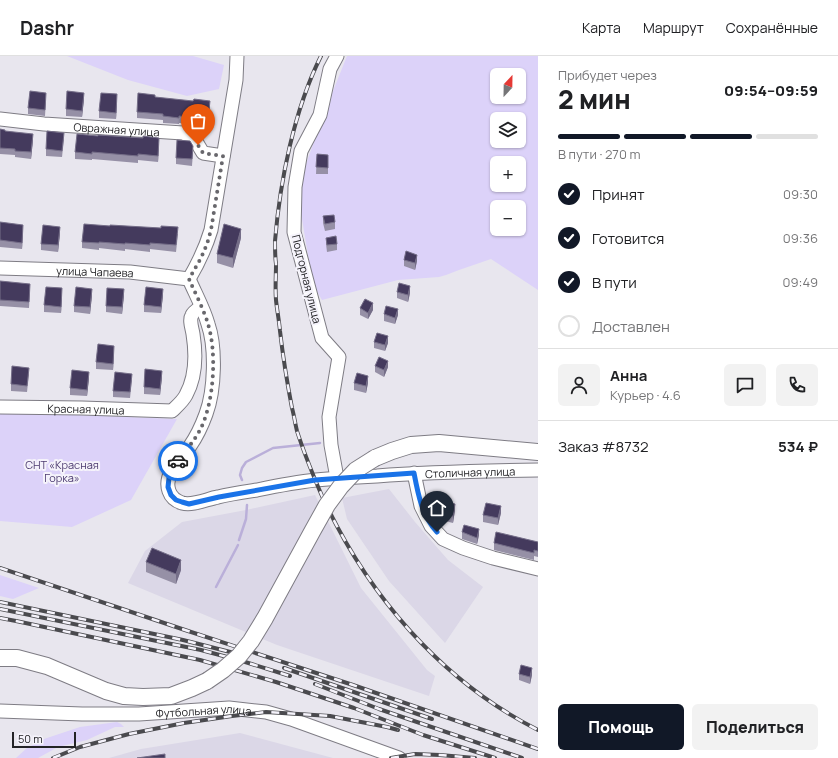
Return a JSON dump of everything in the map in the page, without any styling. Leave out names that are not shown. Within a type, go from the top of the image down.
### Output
[{"type":"main road","points":[[0,658],[17,658],[47,666],[106,691],[124,696],[170,696],[192,688],[207,681],[224,670],[239,656],[251,641],[336,492],[356,470],[375,458],[412,445],[439,443],[538,452]]},
{"type":"street","points":[[201,307],[189,279],[201,258],[211,230],[236,80],[237,56]]},
{"type":"street","name":"Подгорная улица","points":[[337,56],[330,69],[320,115],[301,150],[295,187],[294,232],[322,338],[339,357],[329,417],[330,445],[337,478]]},
{"type":"street","name":"Овражная улица","points":[[0,119],[44,124],[183,133],[194,138],[203,153],[223,156]]},
{"type":"street","name":"улица Чапаева","points":[[0,268],[130,272],[189,279]]},
{"type":"street","name":"Столичная улица","points":[[201,307],[208,323],[213,343],[211,392],[207,411],[201,428],[190,446],[174,467],[169,478],[168,487],[171,495],[176,500],[189,504],[277,486],[337,478],[414,473],[538,470]]},
{"type":"street","name":"Красная улица","points":[[0,407],[172,411],[186,396],[191,384],[195,349],[191,321],[192,315],[201,307]]},
{"type":"street","points":[[414,473],[421,506],[431,526],[443,539],[463,548],[493,558],[538,569]]},
{"type":"street","name":"Футбольная улица","points":[[0,711],[82,714],[139,714],[229,708],[266,712],[291,719],[399,758]]},
{"type":"shaded area","points":[[389,489],[448,560],[483,587],[445,643],[389,581],[347,519],[342,498]]},
{"type":"shaded area","points":[[315,495],[361,588],[427,670],[435,676],[429,696],[277,645],[128,583],[145,551],[182,522]]},
{"type":"shaded area","points":[[240,733],[333,758],[109,758],[141,749]]},
{"type":"green space","points":[[67,56],[193,56],[224,65],[219,89],[187,96],[128,80]]},
{"type":"green space","points":[[347,56],[538,56],[538,290],[491,259],[439,277],[398,280],[322,300],[313,285],[297,189],[325,111]]},
{"type":"green space","name":"СНТ «Красная Горка»","points":[[0,412],[177,419],[131,500],[72,527],[0,521]]},
{"type":"green space","points":[[0,575],[39,588],[13,599],[0,596]]},
{"type":"green space","points":[[117,722],[124,727],[115,727],[87,740],[58,747],[38,758],[16,758],[27,748],[44,739],[80,727]]},
{"type":"building","points":[[30,91],[46,93],[45,110],[28,108]]},
{"type":"building","points":[[67,91],[84,93],[82,111],[66,109]]},
{"type":"building","points":[[101,93],[117,94],[116,113],[99,111]]},
{"type":"building","points":[[138,93],[155,95],[155,97],[193,101],[194,99],[210,101],[208,119],[179,116],[179,118],[163,116],[163,114],[137,112]]},
{"type":"building","points":[[0,129],[5,131],[33,134],[31,152],[0,148]]},
{"type":"building","points":[[47,131],[64,133],[62,151],[46,149]]},
{"type":"building","points":[[77,134],[143,138],[143,136],[159,138],[158,156],[75,152]]},
{"type":"building","points":[[177,140],[190,141],[193,146],[192,159],[176,158]]},
{"type":"building","points":[[317,154],[328,155],[328,168],[316,167]]},
{"type":"building","points":[[334,215],[335,222],[325,224],[323,216]]},
{"type":"building","points":[[0,222],[23,225],[22,243],[0,240]]},
{"type":"building","points":[[84,224],[161,228],[161,226],[178,227],[176,245],[82,242]]},
{"type":"building","points":[[224,224],[241,229],[233,258],[217,254]]},
{"type":"building","points":[[43,225],[60,227],[58,245],[41,244]]},
{"type":"building","points":[[336,236],[337,244],[327,245],[326,238]]},
{"type":"building","points":[[406,251],[417,255],[415,263],[404,260]]},
{"type":"building","points":[[0,281],[30,284],[29,302],[0,300]]},
{"type":"building","points":[[399,283],[410,286],[408,295],[397,292]]},
{"type":"building","points":[[46,287],[62,288],[61,307],[44,305]]},
{"type":"building","points":[[76,287],[92,289],[90,307],[74,306]]},
{"type":"building","points":[[146,287],[163,289],[161,307],[144,305]]},
{"type":"building","points":[[107,288],[124,289],[122,307],[106,306]]},
{"type":"building","points":[[365,299],[373,303],[368,313],[360,308]]},
{"type":"building","points":[[386,306],[398,309],[395,318],[384,314]]},
{"type":"building","points":[[377,333],[388,336],[385,345],[374,342]]},
{"type":"building","points":[[98,344],[114,346],[113,364],[96,362]]},
{"type":"building","points":[[379,357],[388,361],[384,370],[375,366]]},
{"type":"building","points":[[12,366],[29,368],[27,386],[11,384]]},
{"type":"building","points":[[145,369],[162,371],[160,389],[144,387]]},
{"type":"building","points":[[72,370],[89,372],[87,390],[70,388]]},
{"type":"building","points":[[115,372],[132,374],[130,392],[113,391]]},
{"type":"building","points":[[357,373],[368,376],[366,386],[354,383]]},
{"type":"building","points":[[440,501],[455,504],[453,516],[437,513]]},
{"type":"building","points":[[486,503],[501,506],[498,518],[483,515]]},
{"type":"building","points":[[464,525],[479,529],[477,538],[462,532]]},
{"type":"building","points":[[496,532],[538,542],[538,551],[534,550],[534,553],[494,543]]},
{"type":"building","points":[[152,548],[181,560],[176,574],[146,562]]},
{"type":"building","points":[[521,665],[532,668],[530,677],[519,674]]},
{"type":"building","points":[[165,754],[165,758],[137,758]]},
{"type":"waterway","points":[[242,480],[240,475],[246,462],[273,448],[320,443]]},
{"type":"waterway","points":[[239,540],[246,519],[247,505]]},
{"type":"waterway","points":[[216,587],[238,545]]},
{"type":"railway","points":[[321,56],[303,99],[290,146],[280,194],[275,241],[276,304],[282,350],[297,431],[322,496],[340,532],[361,567],[385,600],[410,631],[439,660],[470,687],[503,710],[538,730]]},
{"type":"railway","points":[[0,568],[353,685],[538,749]]},
{"type":"railway","points":[[0,602],[183,640],[246,656]]},
{"type":"railway","points":[[0,609],[201,650],[290,676]]},
{"type":"railway","points":[[0,618],[200,660],[276,682],[354,708],[423,735],[495,758]]},
{"type":"railway","points":[[284,668],[432,719]]},
{"type":"railway","points":[[315,684],[379,709],[522,758]]},
{"type":"railway","points":[[53,758],[80,747],[129,734],[184,723],[266,712],[330,716],[398,730]]},
{"type":"railway","points":[[391,758],[415,754],[475,758]]},
{"type":"way so far","points":[[178,461],[190,446],[201,428],[207,411],[211,392],[213,369],[213,343],[208,323],[189,279],[201,258],[211,230],[223,156],[203,153],[198,145]]},
{"type":"route","points":[[178,461],[169,478],[168,487],[171,495],[176,500],[189,504],[219,497],[315,480],[414,473],[421,506],[431,526],[437,532]]}]
